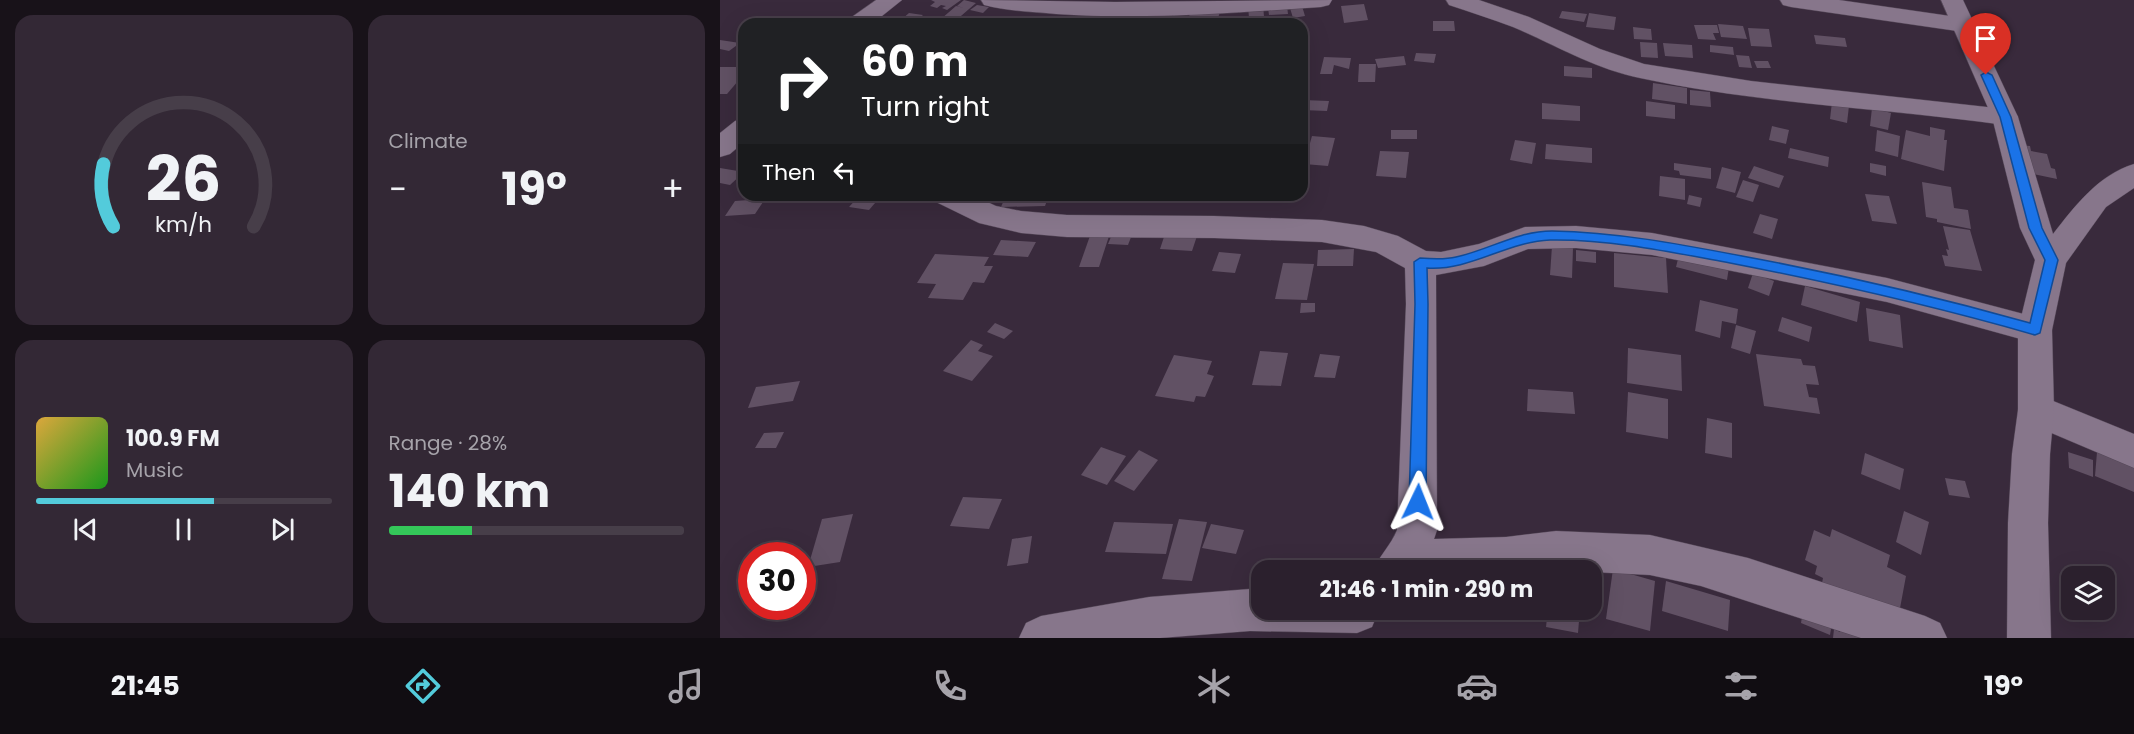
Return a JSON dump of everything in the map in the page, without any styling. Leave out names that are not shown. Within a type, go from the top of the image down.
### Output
[{"type":"street","points":[[866,18],[891,0]]},
{"type":"street","points":[[992,0],[1161,9],[1321,0]]},
{"type":"street","points":[[1457,0],[1521,22],[1591,54],[1640,72],[1751,89],[1940,108],[2005,117]]},
{"type":"street","points":[[1791,0],[1964,25]]},
{"type":"street","points":[[1952,0],[2005,117],[2036,228],[2051,260]]},
{"type":"street","points":[[2029,638],[2028,523],[2031,454],[2036,410],[2035,330],[2051,260],[2096,200],[2134,174]]},
{"type":"street","points":[[958,201],[990,216],[1056,225],[1322,231],[1364,237],[1387,244],[1420,262],[1441,264],[1459,261],[1525,238],[1550,236],[1607,239],[1662,246],[1812,274],[1930,300],[2035,330]]},
{"type":"street","points":[[1402,560],[1417,530],[1422,304],[1420,262]]},
{"type":"street","points":[[2036,410],[2134,452]]},
{"type":"street","points":[[1439,560],[1506,557],[1556,551],[1650,555],[1748,579],[1925,638]]},
{"type":"street","points":[[1041,638],[1106,625],[1185,614],[1251,610]]},
{"type":"building","points":[[931,0],[961,0],[947,10],[942,8],[946,6],[941,5],[937,8],[930,6],[935,2]]},
{"type":"building","points":[[964,0],[976,3],[959,18],[942,18],[956,6],[964,8],[957,6]]},
{"type":"building","points":[[1263,4],[1264,17],[1249,18],[1248,6]]},
{"type":"building","points":[[1364,4],[1368,20],[1344,23],[1341,6]]},
{"type":"building","points":[[977,5],[989,7],[983,13],[970,10]]},
{"type":"building","points":[[1287,6],[1288,14],[1269,15],[1268,8]]},
{"type":"building","points":[[1302,6],[1305,16],[1293,18],[1290,8]]},
{"type":"building","points":[[1192,9],[1221,10],[1218,18],[1188,18]]},
{"type":"building","points":[[1089,11],[1106,13],[1102,18],[1084,18]]},
{"type":"building","points":[[1562,11],[1587,14],[1584,22],[1559,18]]},
{"type":"building","points":[[909,13],[923,15],[920,18],[903,18]]},
{"type":"building","points":[[1109,13],[1127,14],[1124,18],[1107,18]]},
{"type":"building","points":[[1589,13],[1616,17],[1614,30],[1586,27]]},
{"type":"building","points":[[1276,16],[1291,17],[1291,18],[1275,18]]},
{"type":"building","points":[[1433,21],[1454,21],[1455,31],[1433,31]]},
{"type":"building","points":[[1718,24],[1743,26],[1747,39],[1721,37]]},
{"type":"building","points":[[1694,25],[1717,25],[1719,33],[1713,33],[1716,40],[1698,39]]},
{"type":"building","points":[[1633,27],[1651,29],[1652,40],[1634,39]]},
{"type":"building","points":[[1748,28],[1769,29],[1772,47],[1751,46]]},
{"type":"building","points":[[1814,35],[1845,38],[1847,47],[1816,44]]},
{"type":"building","points":[[720,40],[738,43],[729,51],[720,49]]},
{"type":"building","points":[[1640,42],[1657,43],[1658,58],[1641,57]]},
{"type":"building","points":[[1663,43],[1692,45],[1693,58],[1665,56]]},
{"type":"building","points":[[1710,45],[1733,47],[1734,55],[1710,52]]},
{"type":"building","points":[[1416,53],[1436,54],[1434,63],[1414,61]]},
{"type":"building","points":[[1736,55],[1749,56],[1752,68],[1739,67]]},
{"type":"building","points":[[1404,56],[1406,65],[1378,68],[1375,59]]},
{"type":"building","points":[[1324,57],[1351,58],[1349,69],[1334,65],[1332,74],[1320,74]]},
{"type":"building","points":[[1754,61],[1768,61],[1771,68],[1757,68]]},
{"type":"building","points":[[1359,64],[1376,64],[1375,82],[1358,82]]},
{"type":"building","points":[[1564,66],[1592,68],[1592,78],[1564,76]]},
{"type":"building","points":[[720,67],[738,67],[738,81],[727,94],[720,94]]},
{"type":"building","points":[[1653,83],[1687,88],[1687,104],[1652,99]]},
{"type":"building","points":[[1690,90],[1710,92],[1711,107],[1690,105]]},
{"type":"building","points":[[1308,100],[1329,101],[1327,111],[1308,110]]},
{"type":"building","points":[[1646,101],[1675,105],[1675,119],[1646,116]]},
{"type":"building","points":[[1832,102],[1849,106],[1847,123],[1830,119]]},
{"type":"building","points":[[1542,103],[1580,106],[1580,121],[1542,119]]},
{"type":"building","points":[[1872,108],[1891,113],[1888,130],[1870,126]]},
{"type":"building","points":[[1772,126],[1789,130],[1786,144],[1769,140]]},
{"type":"building","points":[[1930,127],[1945,130],[1944,140],[1947,140],[1944,171],[1901,159],[1906,130],[1930,136]]},
{"type":"building","points":[[1391,130],[1417,130],[1417,139],[1391,139]]},
{"type":"building","points":[[1877,130],[1900,136],[1898,157],[1875,151]]},
{"type":"building","points":[[1312,136],[1335,138],[1328,166],[1308,164],[1308,150]]},
{"type":"building","points":[[1515,140],[1536,143],[1532,164],[1510,160]]},
{"type":"building","points":[[1546,144],[1592,148],[1592,163],[1545,159]]},
{"type":"building","points":[[2019,145],[2030,146],[2031,151],[2047,154],[2051,168],[2055,169],[2057,179],[2023,172]]},
{"type":"building","points":[[1790,148],[1829,157],[1828,167],[1788,158]]},
{"type":"building","points":[[1380,151],[1409,152],[1406,178],[1376,176]]},
{"type":"building","points":[[1674,163],[1711,168],[1711,179],[1680,175],[1679,171],[1674,170]]},
{"type":"building","points":[[1870,163],[1886,166],[1886,176],[1870,172]]},
{"type":"building","points":[[1754,166],[1784,176],[1779,188],[1748,178]]},
{"type":"building","points":[[1722,167],[1741,172],[1735,193],[1716,188]]},
{"type":"building","points":[[720,168],[738,171],[738,178],[730,185],[720,183]]},
{"type":"building","points":[[1660,176],[1685,179],[1685,200],[1659,196]]},
{"type":"building","points":[[1743,180],[1759,185],[1753,202],[1736,197]]},
{"type":"building","points":[[1922,182],[1951,187],[1954,208],[1968,210],[1971,229],[1937,222],[1937,219],[1926,217]]},
{"type":"building","points":[[1865,194],[1889,196],[1897,224],[1872,221]]},
{"type":"building","points":[[1689,195],[1702,198],[1700,207],[1687,204]]},
{"type":"building","points":[[735,201],[764,201],[755,214],[725,216]]},
{"type":"building","points":[[854,201],[877,201],[869,210],[849,207]]},
{"type":"building","points":[[1004,201],[1047,201],[1045,206],[1001,207]]},
{"type":"building","points":[[1760,214],[1778,219],[1772,239],[1753,233]]},
{"type":"building","points":[[1943,226],[1970,230],[1982,271],[1945,266],[1942,255],[1948,256],[1946,249],[1949,250]]},
{"type":"building","points":[[1113,232],[1133,232],[1128,245],[1108,244]]},
{"type":"building","points":[[1091,233],[1110,233],[1099,267],[1079,267]]},
{"type":"building","points":[[1165,234],[1197,236],[1192,251],[1160,249]]},
{"type":"building","points":[[1001,240],[1036,242],[1028,257],[993,255]]},
{"type":"building","points":[[1552,246],[1573,248],[1572,278],[1550,275]]},
{"type":"building","points":[[1354,249],[1353,266],[1317,266],[1318,250]]},
{"type":"building","points":[[1576,250],[1596,252],[1596,263],[1576,261]]},
{"type":"building","points":[[1219,252],[1241,254],[1235,273],[1212,271]]},
{"type":"building","points":[[1614,253],[1666,258],[1668,293],[1614,287]]},
{"type":"building","points":[[935,254],[989,257],[984,266],[993,266],[984,283],[973,282],[963,300],[928,298],[936,284],[917,283]]},
{"type":"building","points":[[1679,255],[1729,267],[1727,280],[1676,267]]},
{"type":"building","points":[[1283,263],[1314,264],[1307,300],[1275,299]]},
{"type":"building","points":[[1753,273],[1774,281],[1769,296],[1748,288]]},
{"type":"building","points":[[1805,286],[1860,302],[1857,322],[1801,305]]},
{"type":"building","points":[[1700,300],[1738,309],[1736,324],[1722,321],[1720,338],[1695,331]]},
{"type":"building","points":[[1301,303],[1315,303],[1315,312],[1300,313]]},
{"type":"building","points":[[1866,308],[1900,315],[1903,348],[1869,341]]},
{"type":"building","points":[[1782,317],[1812,327],[1809,342],[1778,331]]},
{"type":"building","points":[[995,323],[1013,331],[1004,339],[987,332]]},
{"type":"building","points":[[1736,325],[1756,331],[1750,354],[1731,348]]},
{"type":"building","points":[[971,340],[983,345],[978,351],[993,356],[972,381],[943,371]]},
{"type":"building","points":[[1628,348],[1681,355],[1682,391],[1627,383]]},
{"type":"building","points":[[1260,351],[1288,353],[1281,386],[1252,385]]},
{"type":"building","points":[[1320,354],[1340,356],[1335,378],[1314,377]]},
{"type":"building","points":[[1756,354],[1801,359],[1803,365],[1815,366],[1819,385],[1806,384],[1809,397],[1817,398],[1820,414],[1764,406]]},
{"type":"building","points":[[1174,355],[1212,361],[1207,374],[1214,376],[1205,397],[1196,396],[1194,402],[1155,396]]},
{"type":"building","points":[[800,381],[793,401],[748,408],[756,387]]},
{"type":"building","points":[[1528,389],[1573,392],[1575,414],[1527,411]]},
{"type":"building","points":[[1628,392],[1668,399],[1668,439],[1626,432]]},
{"type":"building","points":[[1707,418],[1732,423],[1732,458],[1705,453]]},
{"type":"building","points":[[784,432],[776,448],[755,448],[764,433]]},
{"type":"building","points":[[1101,447],[1126,456],[1107,485],[1081,475]]},
{"type":"building","points":[[1139,450],[1158,460],[1134,491],[1114,481]]},
{"type":"building","points":[[2068,452],[2093,460],[2093,477],[2069,468]]},
{"type":"building","points":[[2097,452],[2134,467],[2134,492],[2095,476]]},
{"type":"building","points":[[1865,453],[1904,469],[1900,490],[1861,474]]},
{"type":"building","points":[[1945,478],[1965,481],[1970,498],[1949,495]]},
{"type":"building","points":[[963,497],[1002,499],[989,529],[950,526]]},
{"type":"building","points":[[1904,511],[1929,522],[1921,555],[1896,542]]},
{"type":"building","points":[[853,514],[840,562],[816,566],[815,542],[822,519]]},
{"type":"building","points":[[1179,519],[1207,522],[1192,581],[1162,579]]},
{"type":"building","points":[[1114,522],[1173,524],[1166,554],[1105,552]]},
{"type":"building","points":[[1211,524],[1244,530],[1236,554],[1202,548]]},
{"type":"building","points":[[1832,529],[1890,555],[1887,567],[1906,576],[1898,619],[1821,588],[1823,578],[1815,574],[1817,566],[1805,560],[1814,530],[1830,537]]},
{"type":"building","points":[[1032,536],[1028,563],[1007,566],[1012,539]]},
{"type":"building","points":[[1613,569],[1655,581],[1650,631],[1606,619]]},
{"type":"building","points":[[1666,581],[1730,600],[1728,631],[1662,611]]},
{"type":"building","points":[[1804,605],[1833,617],[1830,635],[1801,623]]},
{"type":"building","points":[[1547,620],[1579,620],[1578,633],[1546,627]]},
{"type":"building","points":[[1842,620],[1886,638],[1833,638],[1834,629],[1840,632]]},
{"type":"route","points":[[1418,502],[1422,304],[1420,262],[1441,264],[1459,261],[1525,238],[1550,236],[1607,239],[1652,244],[1812,274],[1930,300],[2035,330],[2051,260],[2036,228],[2005,117],[1986,75]]}]
